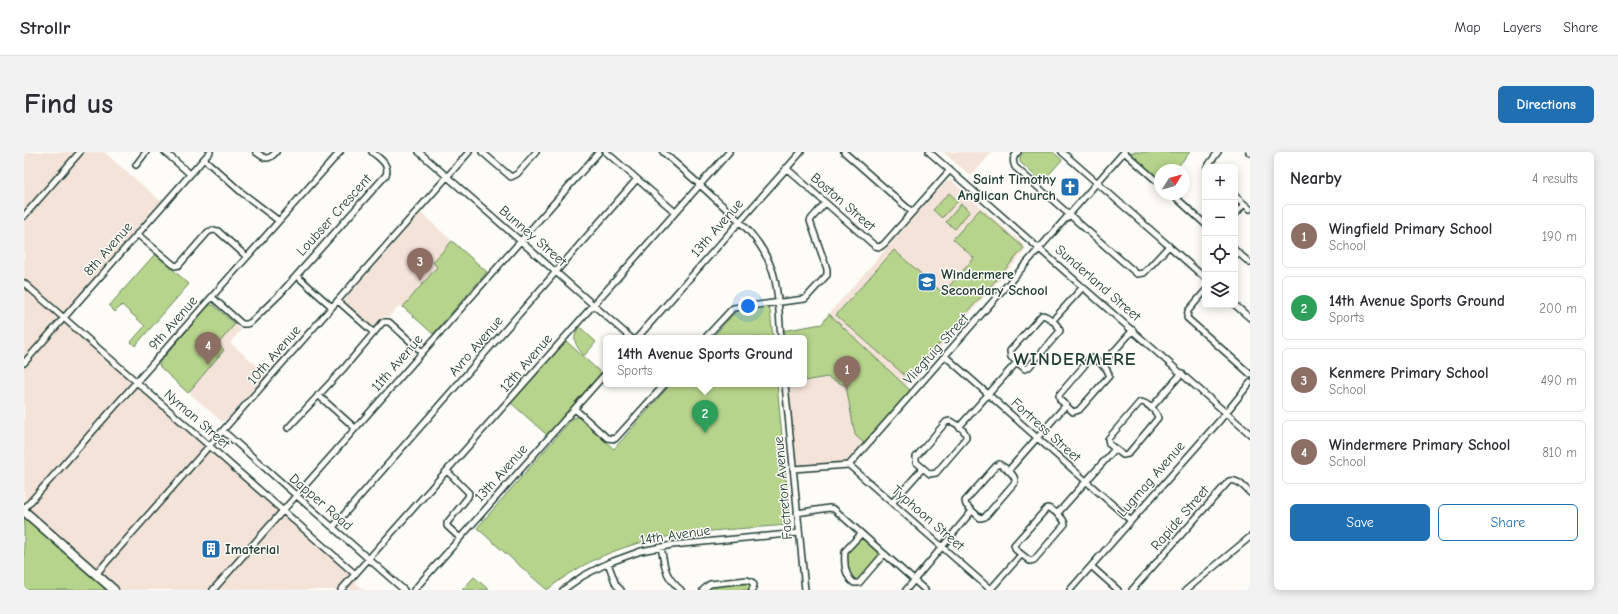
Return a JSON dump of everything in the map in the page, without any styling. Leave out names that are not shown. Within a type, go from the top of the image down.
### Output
[{"type":"main road","points":[[24,510],[114,590]]},
{"type":"street","points":[[24,216],[80,152]]},
{"type":"street","points":[[136,165],[146,152]]},
{"type":"street","points":[[165,152],[190,174]]},
{"type":"street","name":"8th Avenue","points":[[24,363],[210,152]]},
{"type":"street","points":[[256,152],[263,158],[267,159],[271,158],[276,152]]},
{"type":"street","name":"9th Avenue","points":[[24,510],[340,152]]},
{"type":"street","name":"Loubser Crescent","points":[[212,297],[241,323],[247,324],[251,322],[297,276],[386,175],[386,165],[372,152]]},
{"type":"street","name":"Bunney Street","points":[[419,152],[628,335]]},
{"type":"street","name":"10th Avenue","points":[[96,574],[469,152]]},
{"type":"street","points":[[482,152],[511,176],[517,174],[536,152]]},
{"type":"street","name":"11th Avenue","points":[[213,590],[599,152]]},
{"type":"street","points":[[606,152],[675,212]]},
{"type":"street","points":[[663,152],[740,220],[752,234],[766,256],[773,273],[778,302],[781,335]]},
{"type":"street","name":"12th Avenue","points":[[341,590],[729,152]]},
{"type":"street","name":"13th Avenue","points":[[639,335],[801,152]]},
{"type":"street","points":[[844,152],[912,212]]},
{"type":"street","name":"Sunderland Street","points":[[929,152],[1250,434]]},
{"type":"street","points":[[1018,152],[1014,157],[1013,162],[1015,167],[1137,274],[1141,274],[1146,271],[1168,246]]},
{"type":"street","points":[[1062,152],[1202,275]]},
{"type":"street","points":[[1124,152],[1154,179]]},
{"type":"street","name":"Vliegtuig Street","points":[[849,465],[1124,152]]},
{"type":"street","points":[[1209,164],[1218,152]]},
{"type":"street","points":[[204,159],[241,192],[279,221]]},
{"type":"street","name":"Boston Street","points":[[786,168],[875,246],[880,247],[950,170]]},
{"type":"street","name":"Avro Avenue","points":[[333,527],[637,180]]},
{"type":"street","points":[[1238,199],[1250,209]]},
{"type":"street","points":[[1179,200],[1202,221]]},
{"type":"street","points":[[708,335],[732,308],[805,299],[827,275],[827,269],[810,221],[825,202]]},
{"type":"street","points":[[1238,211],[1244,204]]},
{"type":"street","points":[[137,234],[175,266],[179,265],[208,232],[213,230],[218,231],[247,257]]},
{"type":"street","points":[[1238,253],[1250,263]]},
{"type":"street","name":"Loubser Crescent","points":[[297,276],[332,307]]},
{"type":"street","name":"Nyman Street","points":[[24,282],[355,574]]},
{"type":"street","points":[[1052,321],[1083,287]]},
{"type":"street","points":[[1202,294],[1188,311],[1187,318],[1250,374]]},
{"type":"street","points":[[338,301],[374,333]]},
{"type":"street","points":[[1238,308],[1250,318]]},
{"type":"street","points":[[1041,316],[1046,316],[1052,321],[1059,328],[1059,334],[1028,368],[1024,368],[1010,356],[1010,350],[1041,316]]},
{"type":"street","points":[[288,428],[374,333],[382,322],[388,322],[422,352]]},
{"type":"street","points":[[1102,365],[1133,330]]},
{"type":"street","name":"Fortress Street","points":[[945,356],[1131,521]]},
{"type":"street","points":[[1092,358],[1108,371],[1109,375],[1078,411],[1073,412],[1066,405],[1059,399],[1059,394],[1092,358]]},
{"type":"street","points":[[959,427],[1016,362]]},
{"type":"street","points":[[1151,408],[1182,374]]},
{"type":"street","name":"13th Avenue","points":[[414,590],[603,376]]},
{"type":"street","name":"Lugmag Avenue","points":[[1070,590],[1250,383]]},
{"type":"street","points":[[575,409],[607,438],[615,439],[662,387]]},
{"type":"street","name":"Factreton Avenue","points":[[786,387],[805,590]]},
{"type":"street","points":[[318,395],[355,428]]},
{"type":"street","points":[[1144,402],[1151,408],[1158,414],[1158,419],[1128,454],[1122,455],[1108,442],[1108,438],[1138,403],[1144,402]]},
{"type":"street","points":[[1008,471],[1066,405]]},
{"type":"street","points":[[952,421],[966,434],[967,437],[935,474],[930,474],[923,468],[916,462],[917,456],[947,422],[952,421]]},
{"type":"street","name":"Dapper Road","points":[[223,431],[404,590]]},
{"type":"street","points":[[1057,514],[1115,449]]},
{"type":"street","points":[[999,464],[1008,471],[1015,477],[1016,482],[982,518],[966,505],[965,501],[999,464]]},
{"type":"street","points":[[793,469],[849,465]]},
{"type":"street","name":"Typhoon Street","points":[[849,465],[991,590]]},
{"type":"street","points":[[892,503],[923,468]]},
{"type":"street","points":[[447,471],[469,493],[468,497],[447,523],[447,526],[460,538]]},
{"type":"street","name":"Rapide Street","points":[[1132,590],[1229,481],[1237,481],[1250,492]]},
{"type":"street","points":[[1050,508],[1057,514],[1064,521],[1065,525],[1034,560],[1029,561],[1015,549],[1014,544],[1045,510],[1050,508]]},
{"type":"street","points":[[797,512],[832,509],[925,590]]},
{"type":"street","points":[[906,590],[943,548],[947,540],[972,511]]},
{"type":"street","name":"14th Avenue","points":[[563,590],[583,576],[608,563],[641,551],[661,547],[799,533]]},
{"type":"street","points":[[861,534],[846,551],[846,574],[848,579],[854,583],[859,582],[884,554]]},
{"type":"street","points":[[1186,590],[1250,537]]},
{"type":"street","points":[[661,547],[666,575],[680,590]]},
{"type":"street","points":[[991,590],[1021,555]]},
{"type":"street","points":[[608,563],[616,585],[621,590]]},
{"type":"street","points":[[1091,566],[1118,590]]},
{"type":"street","points":[[703,590],[710,584],[747,580],[752,582],[754,585],[752,590]]},
{"type":"shaded area","points":[[24,152],[104,152],[164,204],[64,317],[355,574],[356,583],[364,590],[121,590],[24,504]]},
{"type":"shaded area","points":[[943,152],[992,152],[971,176]]},
{"type":"shaded area","name":"Windermere Secondary School","points":[[951,180],[1025,246],[1025,251],[906,386],[913,393],[849,465],[793,469],[785,387],[807,387],[807,335],[794,335],[781,331],[822,324],[829,314],[946,182]]},
{"type":"shaded area","points":[[421,213],[487,272],[433,334],[400,305],[387,318],[385,316],[376,326],[372,326],[346,303],[345,299]]},
{"type":"shaded area","points":[[209,305],[213,305],[241,330],[230,343],[267,374],[225,421],[221,421],[160,367],[159,363]]},
{"type":"green space","points":[[1024,152],[1053,152],[1062,160],[1042,182],[1020,162],[1020,157]]},
{"type":"green space","points":[[1127,152],[1190,152],[1180,164],[1154,164],[1154,176]]},
{"type":"green space","points":[[949,193],[958,201],[942,218],[933,210]]},
{"type":"green space","points":[[961,204],[970,211],[955,229],[946,222]]},
{"type":"green space","name":"Windermere Secondary School","points":[[980,209],[1024,248],[909,379],[836,315],[894,250],[943,293],[974,258],[953,239]]},
{"type":"green space","points":[[452,241],[487,272],[433,334],[403,307],[437,267],[433,262]]},
{"type":"green space","points":[[155,254],[189,284],[135,346],[131,342],[145,326],[122,305],[115,312],[109,306]]},
{"type":"green space","points":[[209,305],[213,305],[235,324],[218,344],[224,350],[188,393],[160,367],[159,363]]},
{"type":"green space","points":[[766,307],[770,310],[773,335],[715,335],[737,310]]},
{"type":"green space","points":[[829,314],[913,393],[866,445],[855,435],[846,386],[827,377],[807,380],[807,335],[781,335],[781,331],[822,324]]},
{"type":"green space","points":[[580,327],[596,342],[584,356],[575,342],[575,335]]},
{"type":"green space","points":[[565,340],[601,373],[547,435],[510,402]]},
{"type":"green space","points":[[668,387],[777,387],[790,520],[787,525],[691,533],[632,545],[603,556],[575,570],[547,590],[477,528],[573,418],[578,417],[614,449]]},
{"type":"green space","points":[[24,517],[107,590],[24,590]]},
{"type":"green space","points":[[861,538],[878,551],[880,556],[857,581],[852,580],[848,573],[847,552],[858,539]]},
{"type":"green space","points":[[474,577],[489,590],[462,590]]},
{"type":"green space","points":[[748,582],[751,584],[751,588],[749,590],[704,590],[707,587]]},
{"type":"place","name":"Saint Timothy Anglican Church","points":[[1070,187]]},
{"type":"place","name":"Kenmere Primary School","points":[[420,281]]},
{"type":"place","name":"Windermere Secondary School","points":[[927,282]]},
{"type":"place","name":"Windermere Primary School","points":[[208,365]]},
{"type":"place","name":"Wingfield Primary School","points":[[847,389]]},
{"type":"place","name":"14th Avenue Sports Ground","points":[[705,433]]},
{"type":"place","name":"Imaterial","points":[[211,549]]},
{"type":"district","name":"WINDERMERE","points":[[1075,359]]}]
